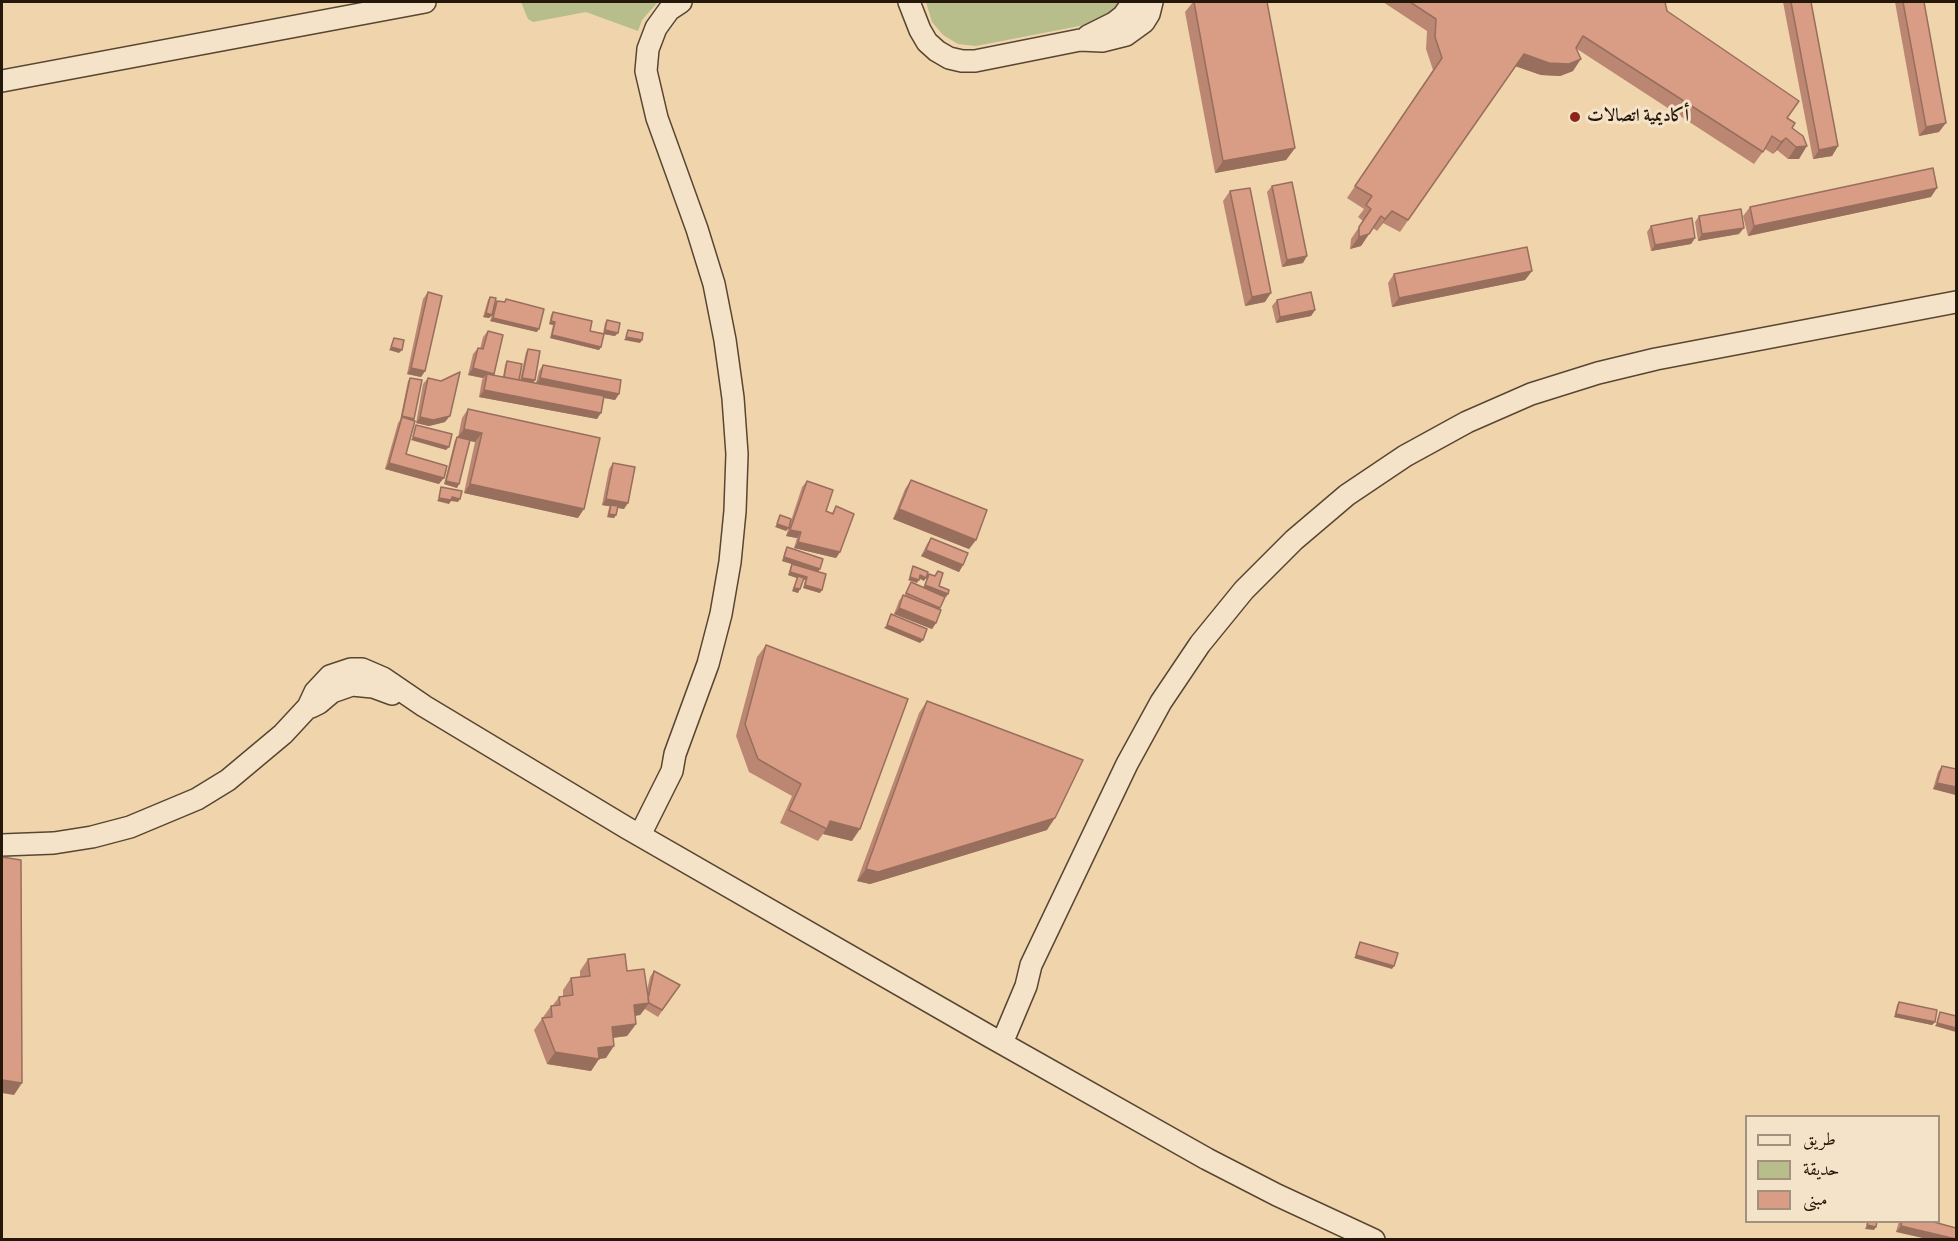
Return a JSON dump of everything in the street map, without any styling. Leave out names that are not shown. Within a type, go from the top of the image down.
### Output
[{"type":"street","points":[[2,81],[425,2]]},
{"type":"street","points":[[633,831],[660,771],[675,754],[692,713],[721,614],[734,532],[737,454],[733,398],[725,340],[714,284],[657,118],[646,71],[648,49],[656,28],[669,10],[681,2]]},
{"type":"street","points":[[1080,40],[1114,23],[1123,16],[1133,2]]},
{"type":"street","points":[[914,7],[920,30],[927,42],[937,51],[949,58],[975,61],[1080,40],[1102,41],[1126,35],[1136,30],[1144,22],[1152,2]]},
{"type":"street","points":[[995,1040],[1016,981],[1031,965],[1127,764],[1161,702],[1195,651],[1244,590],[1294,540],[1347,495],[1406,456],[1467,422],[1531,394],[1598,373],[1656,359],[1956,302]]},
{"type":"street","points":[[2,845],[54,843],[92,837],[130,827],[197,799],[228,780],[283,734],[308,707],[321,683],[330,676],[351,669],[373,672],[424,706],[633,831],[995,1040],[1217,1164],[1277,1195],[1374,1239]]},
{"type":"green space","points":[[521,2],[658,2],[642,20],[638,31],[586,12],[533,22],[528,19]]},
{"type":"green space","points":[[926,2],[1121,2],[1117,9],[1100,22],[976,46],[958,44],[943,35],[932,22]]},
{"type":"building","points":[[1194,2],[1267,2],[1295,148],[1223,161]]},
{"type":"building","points":[[1410,2],[1665,2],[1667,11],[1799,101],[1787,118],[1795,123],[1792,128],[1803,136],[1807,146],[1796,147],[1786,138],[1781,142],[1772,136],[1763,152],[1583,36],[1576,48],[1581,59],[1569,64],[1549,63],[1524,54],[1408,220],[1392,211],[1385,219],[1381,216],[1369,234],[1359,237],[1359,227],[1371,209],[1366,205],[1372,196],[1355,186],[1442,58],[1435,37],[1436,19]]},
{"type":"building","points":[[1791,2],[1811,2],[1838,146],[1819,150]]},
{"type":"building","points":[[1903,2],[1924,2],[1946,123],[1926,127]]},
{"type":"building","points":[[1933,168],[1937,188],[1754,226],[1750,207]]},
{"type":"building","points":[[1292,182],[1307,256],[1287,260],[1272,186]]},
{"type":"building","points":[[1250,188],[1271,293],[1252,297],[1230,191]]},
{"type":"building","points":[[1741,209],[1744,228],[1702,234],[1699,216]]},
{"type":"building","points":[[1692,218],[1695,238],[1655,245],[1651,226]]},
{"type":"building","points":[[1527,247],[1532,271],[1399,298],[1394,274]]},
{"type":"building","points":[[428,292],[442,296],[425,371],[411,368]]},
{"type":"building","points":[[1311,292],[1315,310],[1280,317],[1277,300]]},
{"type":"building","points":[[490,297],[496,298],[492,315],[486,313]]},
{"type":"building","points":[[506,299],[544,309],[539,329],[493,318],[497,301],[505,302]]},
{"type":"building","points":[[553,312],[592,321],[590,331],[604,334],[601,347],[552,335],[555,322],[551,321]]},
{"type":"building","points":[[607,320],[620,323],[618,333],[605,330]]},
{"type":"building","points":[[628,330],[643,333],[642,340],[626,337]]},
{"type":"building","points":[[488,331],[503,335],[494,374],[473,368],[478,348],[483,349]]},
{"type":"building","points":[[394,338],[404,340],[402,350],[391,347]]},
{"type":"building","points":[[528,349],[540,351],[535,380],[522,378]]},
{"type":"building","points":[[507,361],[522,364],[519,380],[504,377]]},
{"type":"building","points":[[543,365],[621,380],[619,394],[540,378]]},
{"type":"building","points":[[460,372],[450,416],[433,420],[420,417],[428,378],[441,381]]},
{"type":"building","points":[[487,374],[604,396],[601,413],[484,390]]},
{"type":"building","points":[[410,378],[422,380],[414,419],[402,416]]},
{"type":"building","points":[[468,409],[600,438],[584,509],[470,484],[482,433],[464,429]]},
{"type":"building","points":[[402,417],[415,421],[406,454],[447,466],[444,478],[389,463]]},
{"type":"building","points":[[416,425],[452,434],[449,447],[413,437]]},
{"type":"building","points":[[457,437],[470,440],[459,484],[446,481]]},
{"type":"building","points":[[613,463],[635,467],[628,503],[606,499]]},
{"type":"building","points":[[911,480],[987,510],[976,540],[899,509]]},
{"type":"building","points":[[807,481],[833,490],[826,511],[833,514],[836,506],[854,514],[840,552],[798,542],[801,532],[790,530]]},
{"type":"building","points":[[441,487],[462,491],[460,499],[439,498]]},
{"type":"building","points":[[611,505],[618,506],[616,515],[609,514]]},
{"type":"building","points":[[780,515],[791,519],[789,528],[777,524]]},
{"type":"building","points":[[931,538],[968,553],[963,565],[926,550]]},
{"type":"building","points":[[787,547],[823,559],[820,569],[784,557]]},
{"type":"building","points":[[792,564],[826,574],[822,590],[805,585],[807,577],[790,572]]},
{"type":"building","points":[[913,566],[928,572],[926,578],[920,575],[919,580],[910,577]]},
{"type":"building","points":[[938,571],[943,573],[939,586],[949,590],[948,594],[925,585],[929,574],[935,576]]},
{"type":"building","points":[[798,576],[804,578],[800,589],[794,588]]},
{"type":"building","points":[[911,582],[945,597],[940,608],[906,593]]},
{"type":"building","points":[[903,595],[941,610],[936,623],[899,608]]},
{"type":"building","points":[[891,614],[927,629],[923,640],[887,625]]},
{"type":"building","points":[[766,645],[908,699],[860,829],[830,821],[827,829],[789,810],[801,784],[758,759],[745,724]]},
{"type":"building","points":[[927,701],[1083,760],[1055,818],[878,872],[866,869]]},
{"type":"building","points":[[1942,766],[1956,769],[1956,787],[1937,783]]},
{"type":"building","points":[[2,857],[21,860],[22,1083],[2,1080]]},
{"type":"building","points":[[1360,942],[1398,953],[1394,966],[1356,955]]},
{"type":"building","points":[[625,954],[627,971],[644,969],[649,1003],[634,1005],[636,1024],[612,1027],[614,1046],[598,1048],[599,1059],[555,1052],[542,1018],[552,1017],[551,1006],[560,1005],[559,997],[573,995],[571,978],[590,976],[588,959]]},
{"type":"building","points":[[654,971],[680,985],[662,1010],[649,1003],[648,999]]},
{"type":"building","points":[[1899,1002],[1937,1010],[1935,1022],[1896,1014]]},
{"type":"building","points":[[1940,1012],[1956,1016],[1956,1028],[1937,1023]]},
{"type":"building","points":[[1868,1223],[1877,1223],[1876,1227],[1867,1225]]},
{"type":"building","points":[[1902,1223],[1937,1223],[1956,1228],[1956,1239],[1901,1226]]},
{"type":"place","name":"أكاديمية اتصالات","points":[[1575,117]]}]
